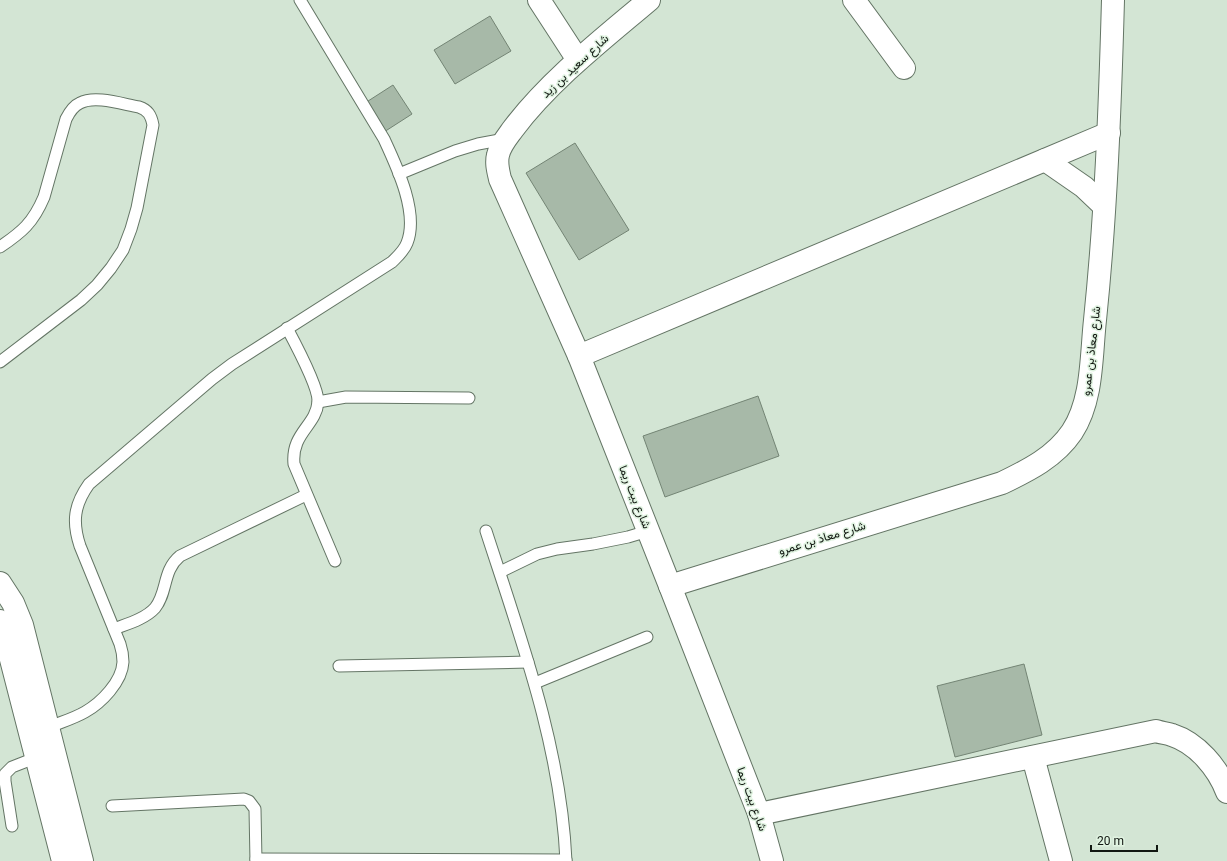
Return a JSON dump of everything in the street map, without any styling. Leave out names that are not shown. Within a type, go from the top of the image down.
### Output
[{"type":"street","points":[[539,0],[578,60]]},
{"type":"street","name":"شارع سعيد بن زيد","points":[[506,138],[533,105],[578,60],[649,0]]},
{"type":"street","points":[[854,0],[904,68]]},
{"type":"street","name":"شارع معاذ بن عمرو","points":[[670,586],[1002,483],[1043,462],[1061,445],[1072,431],[1081,413],[1088,385],[1100,272],[1109,133],[1113,0]]},
{"type":"street","points":[[578,356],[1109,133]]},
{"type":"street","name":"شارع بيت ريما","points":[[506,138],[498,153],[496,166],[500,179],[578,356],[670,586],[759,814],[772,861]]},
{"type":"street","points":[[1045,160],[1084,187],[1104,206]]},
{"type":"street","points":[[0,583],[13,603],[22,625],[39,732]]},
{"type":"street","points":[[0,621],[82,861]]},
{"type":"street","points":[[759,814],[1156,732],[1172,735],[1188,743],[1201,753],[1212,764],[1227,792]]},
{"type":"street","points":[[45,754],[63,861]]},
{"type":"street","points":[[1033,757],[1061,861]]},
{"type":"lane","points":[[39,732],[85,712],[97,703],[115,682],[123,663],[123,653],[76,534],[75,521],[77,508],[82,495],[89,484],[212,378],[392,262],[407,244],[410,233],[410,222],[404,192],[399,174],[384,139],[300,0]]},
{"type":"lane","points":[[0,248],[23,231],[39,210],[66,119],[71,110],[79,103],[89,100],[99,100],[139,107],[149,113],[152,118],[153,125],[137,208],[123,250],[111,268],[92,290],[0,362]]},
{"type":"lane","points":[[399,174],[455,151],[506,138]]},
{"type":"lane","points":[[288,328],[316,389],[318,402],[314,414],[297,440],[294,448],[294,464],[334,561]]},
{"type":"lane","points":[[318,402],[346,397],[469,398]]},
{"type":"lane","points":[[114,629],[143,617],[155,608],[162,596],[168,570],[180,556],[306,495]]},
{"type":"lane","points":[[112,806],[244,799],[249,801],[255,809],[256,860],[566,860],[563,818],[545,720],[535,683],[486,531]]},
{"type":"lane","points":[[500,572],[537,554],[557,548],[621,539],[648,531]]},
{"type":"lane","points":[[535,683],[647,637]]},
{"type":"lane","points":[[339,666],[528,662]]},
{"type":"lane","points":[[12,826],[4,781],[5,774],[12,767],[45,754]]},
{"type":"building","points":[[490,16],[511,51],[455,84],[434,50]]},
{"type":"building","points":[[393,85],[412,114],[384,132],[365,103]]},
{"type":"building","points":[[575,143],[629,230],[579,260],[526,173]]},
{"type":"building","points":[[758,396],[779,456],[665,497],[643,436]]},
{"type":"building","points":[[1024,664],[1042,735],[955,757],[937,686]]}]
